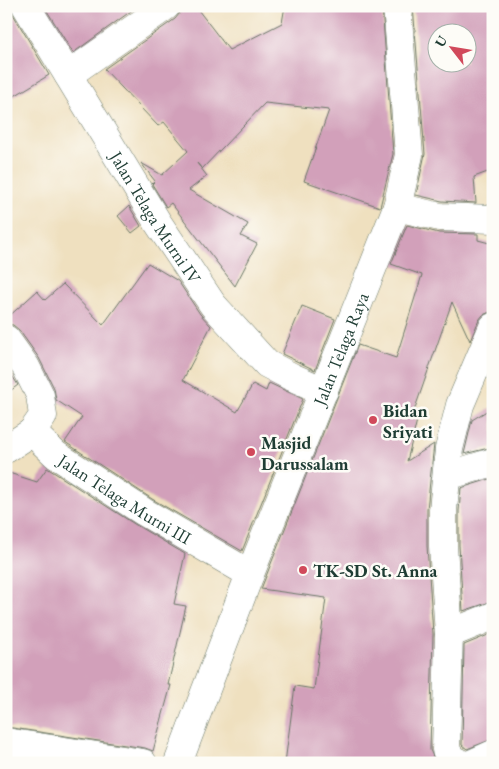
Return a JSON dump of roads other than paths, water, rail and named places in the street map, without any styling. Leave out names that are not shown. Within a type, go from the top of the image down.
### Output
[{"type":"street","name":"Jalan Telaga Murni IV","points":[[26,6],[158,223],[213,305],[267,364],[324,391]]},
{"type":"street","points":[[68,75],[166,6]]},
{"type":"street","name":"Jalan Telaga Raya","points":[[178,763],[250,574],[398,207],[409,155],[396,6]]},
{"type":"street","points":[[398,207],[440,217],[493,219]]},
{"type":"street","points":[[460,763],[452,760],[446,750],[449,634],[443,546],[443,510],[449,449],[460,406],[493,327]]},
{"type":"street","points":[[6,339],[26,367],[40,395],[43,416],[32,432],[6,449]]},
{"type":"street","name":"Jalan Telaga Murni III","points":[[32,432],[56,455],[144,512],[250,574]]},
{"type":"street","points":[[447,476],[493,462]]},
{"type":"street","points":[[449,634],[493,616]]},
{"type":"street","points":[[6,742],[143,763]]},
{"type":"street","points":[[473,763],[493,754]]},
{"type":"place","name":"Bidan Sriyati","points":[[373,420]]},
{"type":"place","name":"Masjid Darussalam","points":[[251,452]]},
{"type":"place","name":"TK-SD St. Anna","points":[[303,570]]}]
